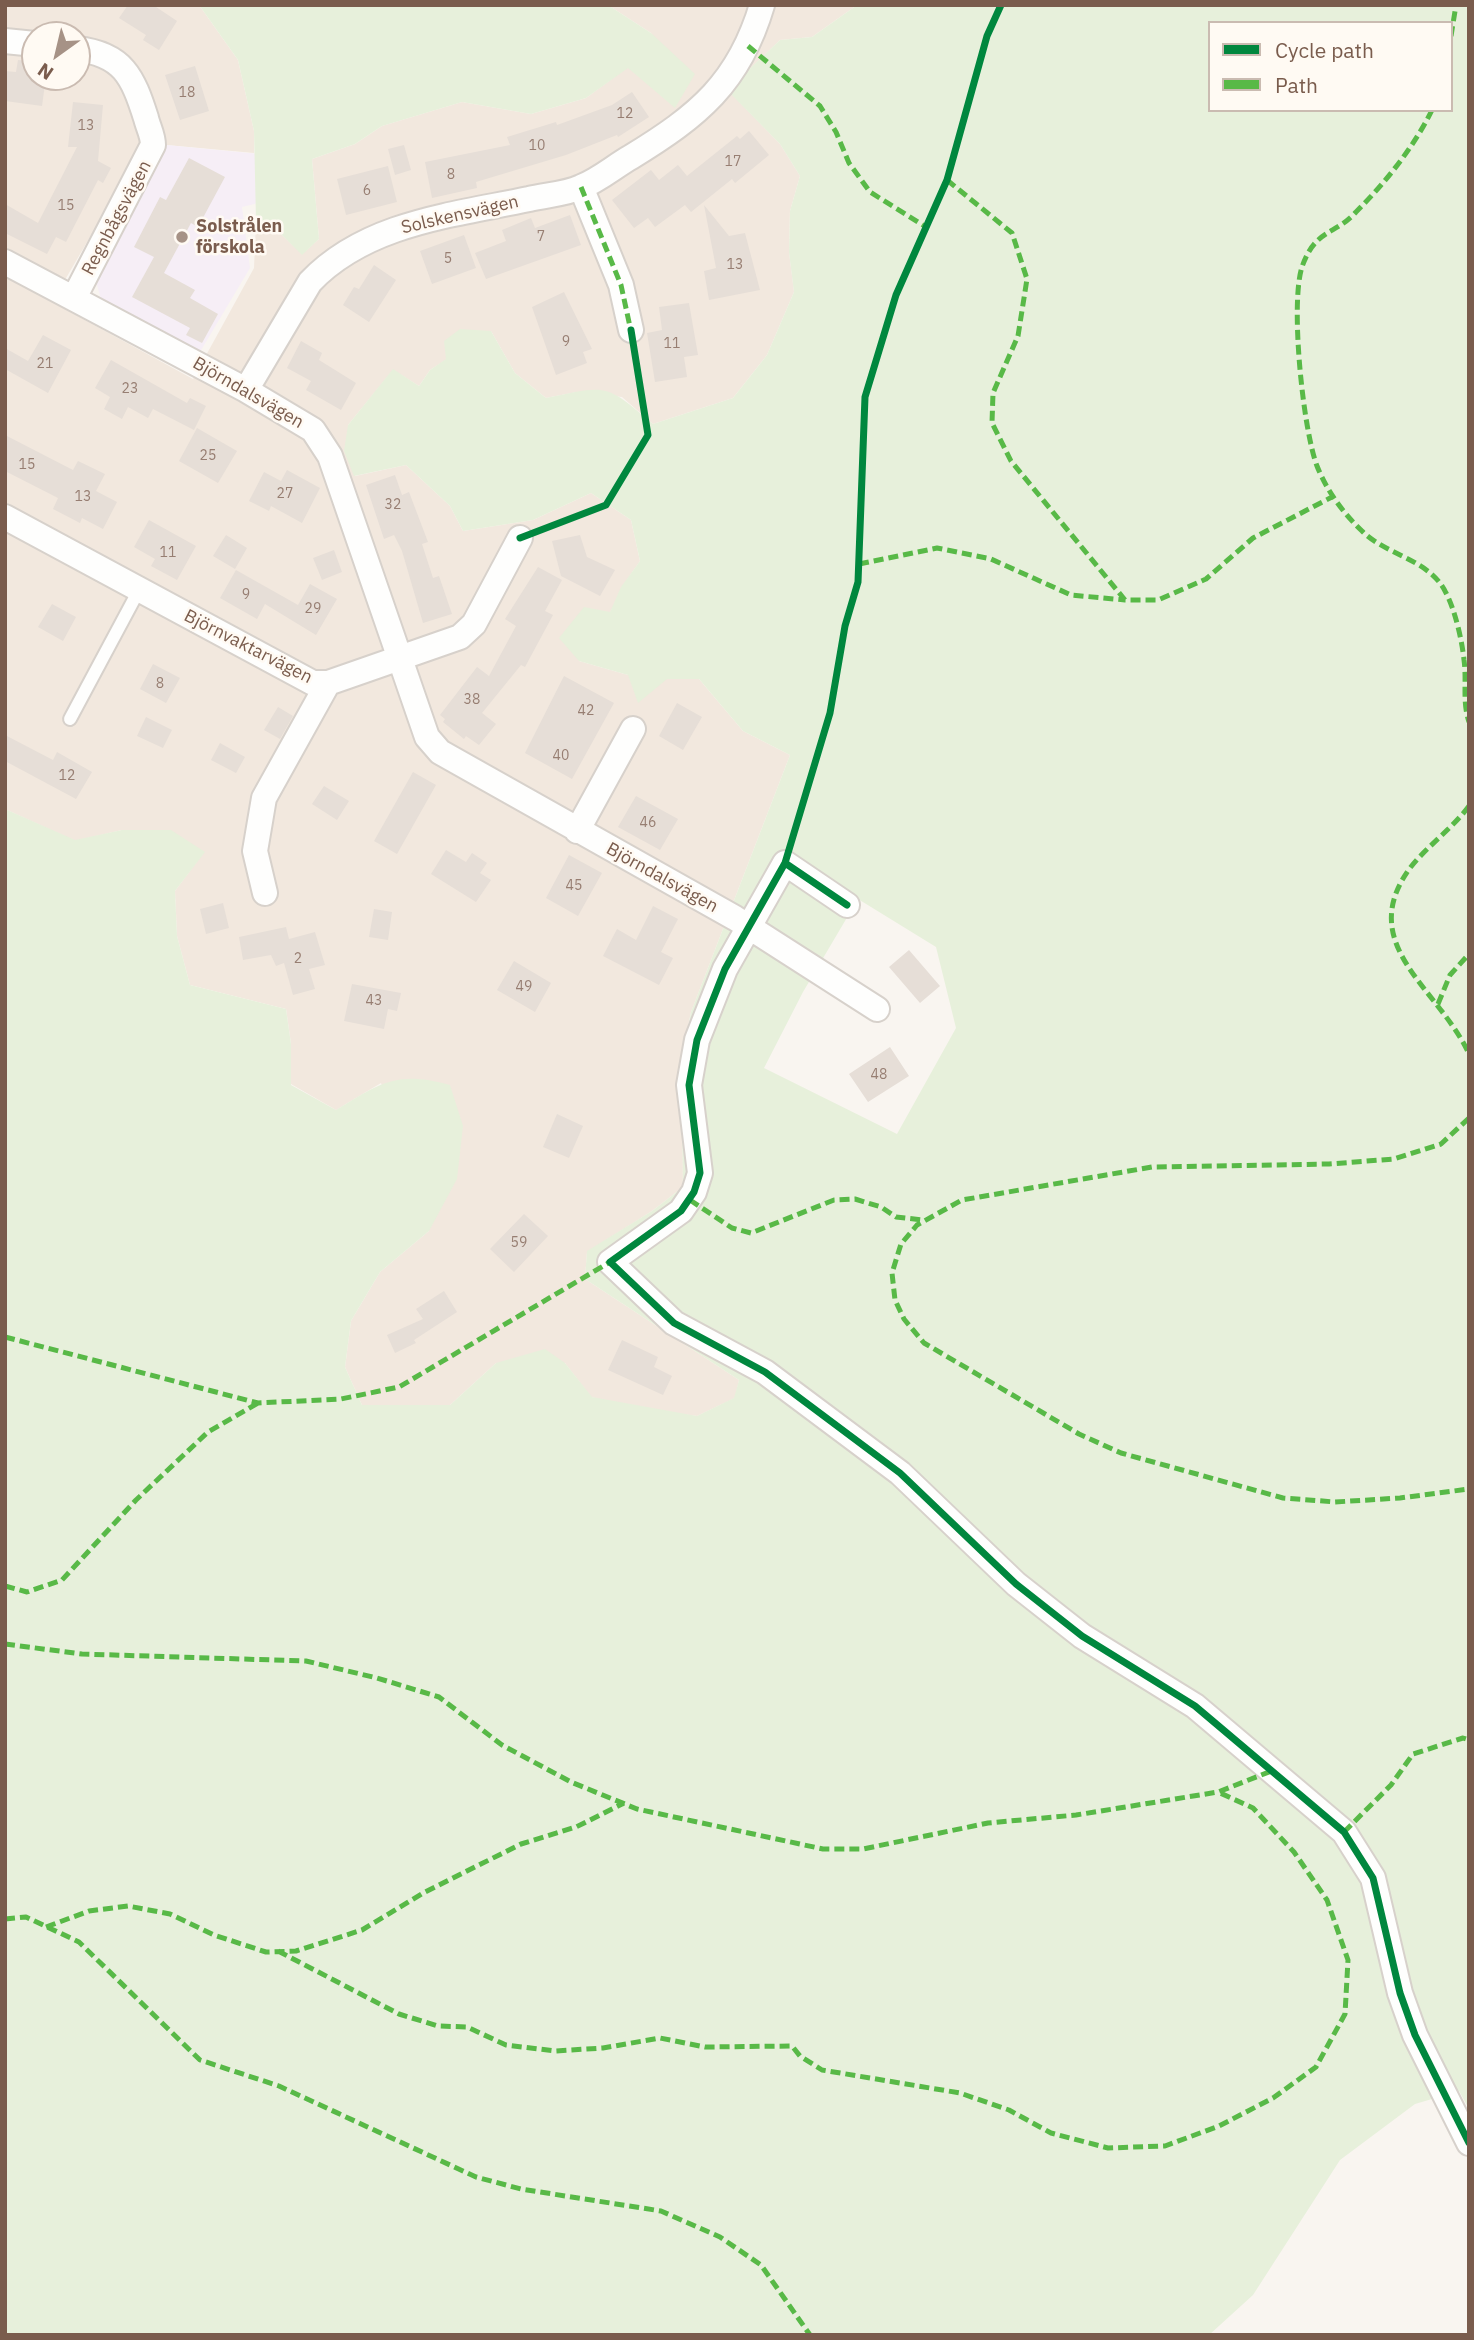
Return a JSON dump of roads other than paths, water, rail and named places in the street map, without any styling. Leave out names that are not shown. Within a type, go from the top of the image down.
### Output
[{"type":"street","name":"Solskensvägen","points":[[246,390],[310,282],[354,247],[407,225],[581,187],[676,129],[708,104],[736,69],[753,36],[762,5]]},
{"type":"street","name":"Regnbågsvägen","points":[[74,298],[153,145],[139,96],[119,63],[107,54],[91,51]]},
{"type":"street","points":[[581,187],[621,285],[631,330]]},
{"type":"street","name":"Björndalsvägen","points":[[5,262],[246,390],[313,430],[330,456],[398,656],[432,744],[577,831],[747,925],[877,1009]]},
{"type":"street","name":"Björnvaktarvägen","points":[[5,517],[313,683],[328,683],[398,656]]},
{"type":"street","points":[[398,656],[460,637],[474,624],[520,538]]},
{"type":"street","points":[[265,892],[255,851],[264,798],[328,683]]},
{"type":"street","points":[[577,831],[633,729]]},
{"type":"street","points":[[847,905],[785,863],[747,925],[725,969],[697,1041],[691,1065],[691,1101],[700,1173],[695,1192],[681,1210],[610,1262],[674,1323],[765,1372],[900,1473],[1016,1584],[1082,1636],[1195,1706],[1345,1832],[1373,1878],[1400,1993],[1415,2035],[1469,2143]]},
{"type":"lane","points":[[70,719],[139,590]]},
{"type":"place","name":"Solstrålen förskola","points":[[182,237]]}]
